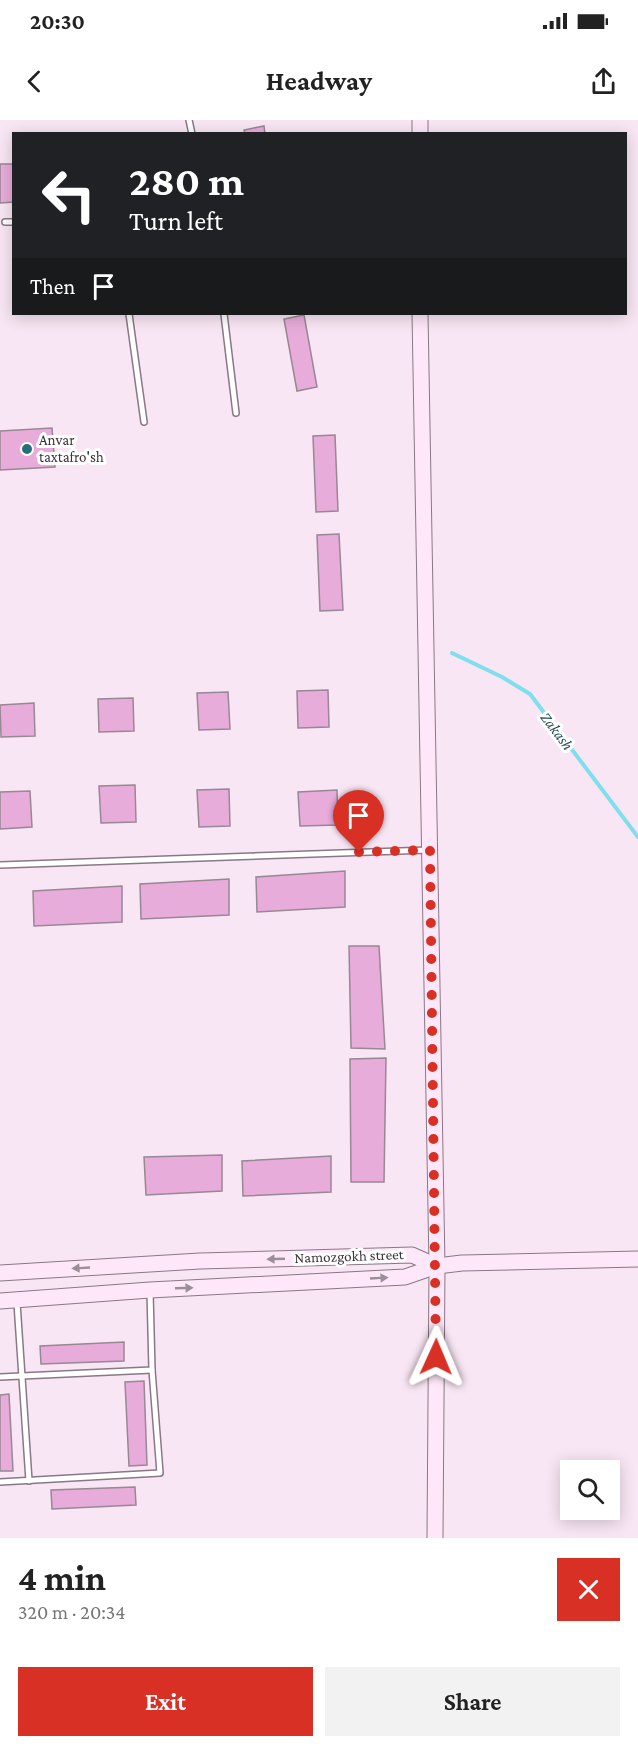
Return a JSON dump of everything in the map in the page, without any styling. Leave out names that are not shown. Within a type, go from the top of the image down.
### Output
[{"type":"main road","points":[[420,315],[437,1266],[435,1538]]},
{"type":"main road","name":"Namozgokh street","points":[[0,1273],[200,1261],[412,1254],[437,1266]]},
{"type":"main road","points":[[437,1266],[462,1263],[638,1260]]},
{"type":"main road","name":"Namozgokh street","points":[[0,1301],[150,1290],[405,1277],[437,1266]]},
{"type":"lane","points":[[5,222],[12,222]]},
{"type":"lane","points":[[129,315],[144,422]]},
{"type":"lane","points":[[224,315],[236,413]]},
{"type":"lane","points":[[0,865],[430,850]]},
{"type":"lane","points":[[0,1482],[160,1473],[152,1370],[150,1290]]},
{"type":"lane","points":[[17,1300],[28,1481]]},
{"type":"lane","points":[[0,1377],[152,1370]]},
{"type":"building","points":[[264,126],[265,132],[244,132],[244,130]]},
{"type":"building","points":[[0,164],[12,164],[12,202],[0,203]]},
{"type":"building","points":[[304,315],[317,387],[297,391],[284,319]]},
{"type":"building","name":"Anvar taxtafro'sh","points":[[52,428],[55,467],[0,470],[0,431]]},
{"type":"building","points":[[335,435],[338,511],[316,512],[313,436]]},
{"type":"building","points":[[339,534],[343,610],[320,611],[317,535]]},
{"type":"building","points":[[328,690],[329,727],[298,728],[297,691]]},
{"type":"building","points":[[228,692],[230,729],[199,730],[197,693]]},
{"type":"building","points":[[133,698],[134,731],[99,732],[98,699]]},
{"type":"building","points":[[34,703],[35,736],[1,737],[0,705]]},
{"type":"building","points":[[135,785],[136,822],[101,823],[99,786]]},
{"type":"building","points":[[229,789],[230,826],[199,827],[197,790]]},
{"type":"building","points":[[337,790],[338,825],[300,826],[298,792]]},
{"type":"building","points":[[30,791],[32,827],[0,829],[0,792]]},
{"type":"building","points":[[345,871],[345,907],[257,912],[256,877]]},
{"type":"building","points":[[229,879],[229,915],[141,919],[140,884]]},
{"type":"building","points":[[122,886],[122,922],[34,926],[33,891]]},
{"type":"building","points":[[349,946],[379,946],[385,1049],[351,1048]]},
{"type":"building","points":[[386,1058],[384,1182],[351,1182],[350,1059]]},
{"type":"building","points":[[222,1155],[222,1191],[146,1195],[144,1157]]},
{"type":"building","points":[[331,1156],[331,1192],[243,1196],[242,1161]]},
{"type":"building","points":[[124,1342],[124,1361],[41,1364],[40,1346]]},
{"type":"building","points":[[144,1381],[147,1465],[129,1466],[125,1382]]},
{"type":"building","points":[[9,1394],[13,1471],[0,1471],[0,1395]]},
{"type":"building","points":[[135,1487],[136,1505],[52,1509],[51,1490]]},
{"type":"waterway","name":"Zakash","points":[[452,653],[502,677],[530,694],[638,837]]},
{"type":"place","name":"Anvar taxtafro'sh","points":[[27,449]]},
{"type":"route","points":[[359,852],[430,850],[437,1266],[436,1357]]}]
